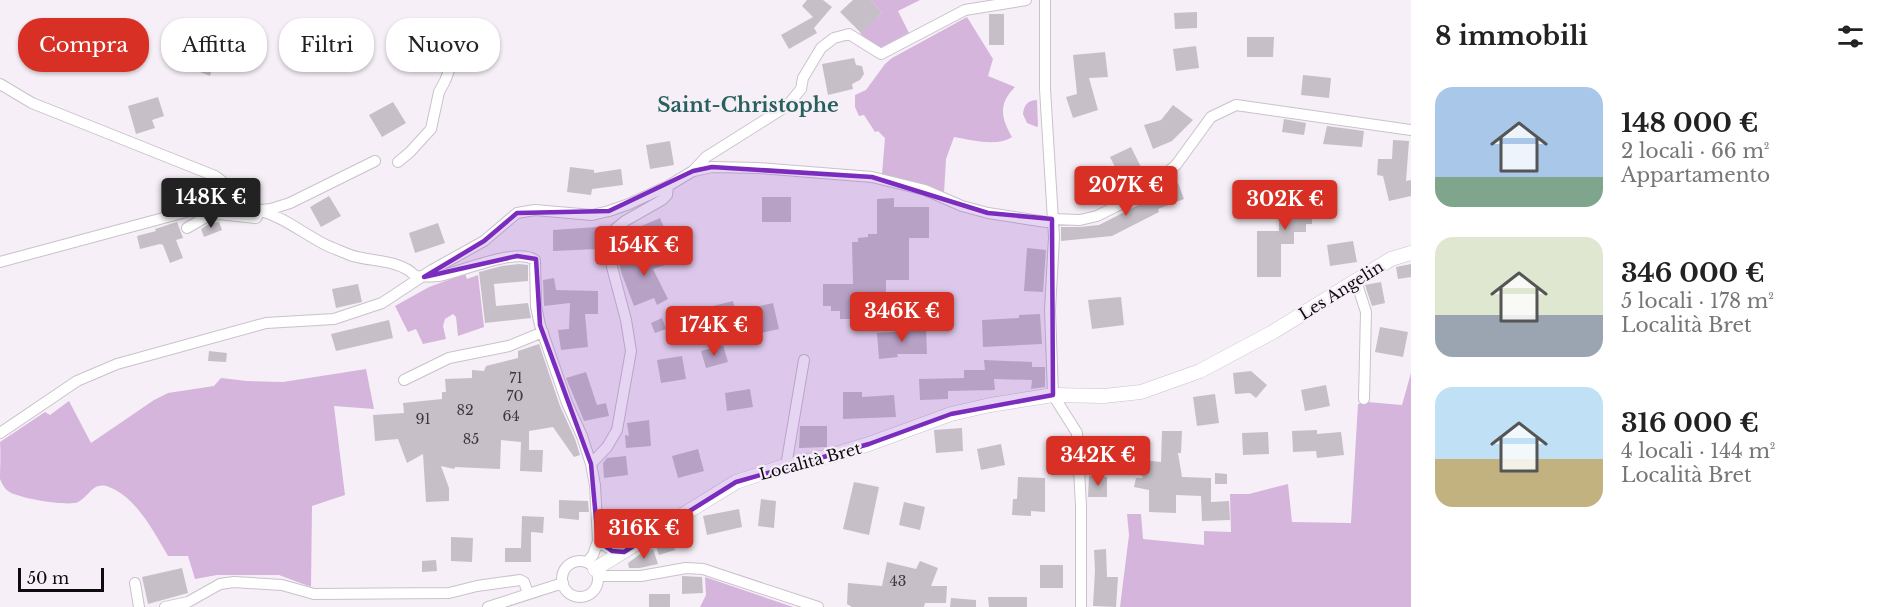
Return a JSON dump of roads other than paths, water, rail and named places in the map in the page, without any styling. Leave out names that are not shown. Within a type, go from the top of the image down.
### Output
[{"type":"street","points":[[0,433],[77,381],[117,364],[266,322],[334,319],[382,303],[455,256],[496,233],[517,213],[535,210],[592,215],[609,212],[668,186],[693,171],[706,157],[787,106],[801,89],[803,78],[821,48],[834,38],[849,34],[881,54],[965,10],[1041,0]]},
{"type":"street","points":[[1045,0],[1045,89],[1053,254],[1048,396],[1077,433],[1082,506],[1081,607]]},
{"type":"street","points":[[398,162],[431,129],[439,92],[449,72]]},
{"type":"street","points":[[0,84],[32,103],[215,176],[226,184],[233,197],[234,205]]},
{"type":"street","points":[[693,171],[712,167],[758,168],[872,177],[925,190],[962,206],[988,213],[1046,222],[1052,219],[1080,220],[1097,216],[1143,193],[1176,165],[1211,117],[1236,105],[1411,130]]},
{"type":"street","points":[[261,210],[290,203],[375,161]]},
{"type":"street","points":[[591,464],[607,447],[617,430],[631,351],[626,320],[612,267],[610,236],[625,221],[662,200],[667,195],[668,186]]},
{"type":"street","points":[[0,262],[207,206],[234,205],[261,210],[292,223],[325,244],[352,256],[411,270],[415,276],[437,276],[517,256],[531,258],[535,260],[536,265],[536,306],[543,332],[557,377],[582,436],[595,485],[598,541],[593,555],[593,569],[598,583],[581,602],[570,593],[562,578],[567,567],[576,561],[593,569],[641,576],[686,568],[703,569],[818,607]]},
{"type":"street","points":[[187,228],[206,217],[219,214],[256,218],[261,210]]},
{"type":"street","name":"Les Angelin","points":[[1048,396],[1104,396],[1141,392],[1200,371],[1273,332],[1391,259],[1411,253]]},
{"type":"street","points":[[1356,281],[1366,312],[1365,399]]},
{"type":"street","points":[[404,380],[449,358],[509,346],[543,332]]},
{"type":"street","points":[[786,466],[804,360]]},
{"type":"street","name":"Località Bret","points":[[593,569],[736,482],[869,444],[951,414],[1048,396]]},
{"type":"street","points":[[598,541],[612,551],[624,552]]},
{"type":"street","points":[[165,607],[188,602],[220,584],[234,582],[282,585],[314,594],[449,593],[477,586],[520,580],[524,582],[528,593]]},
{"type":"street","points":[[135,583],[139,607]]},
{"type":"street","points":[[488,607],[563,583]]},
{"type":"district","name":"Saint-Christophe","points":[[748,105]]}]
